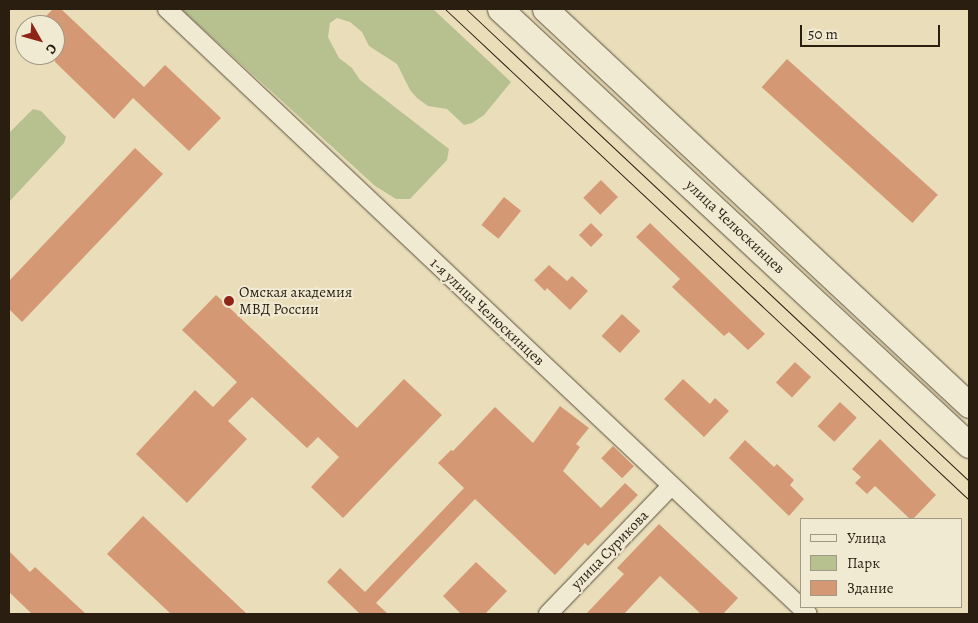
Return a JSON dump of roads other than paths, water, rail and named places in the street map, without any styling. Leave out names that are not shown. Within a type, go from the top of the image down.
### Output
[{"type":"main road","name":"улица Челюскинцев","points":[[500,9],[969,445]]},
{"type":"main road","name":"улица Челюскинцев","points":[[545,9],[969,404]]},
{"type":"main road","points":[[552,56],[572,34]]},
{"type":"main road","points":[[650,148],[670,125]]},
{"type":"main road","points":[[886,368],[906,345]]},
{"type":"street","name":"1-я улица Челюскинцев","points":[[166,9],[800,607]]},
{"type":"street","name":"улица Сурикова","points":[[548,614],[671,486]]},
{"type":"tram line","points":[[445,9],[969,500]]},
{"type":"tram line","points":[[466,9],[969,481]]},
{"type":"place","name":"Омская академия МВД России","points":[[229,301]]}]
